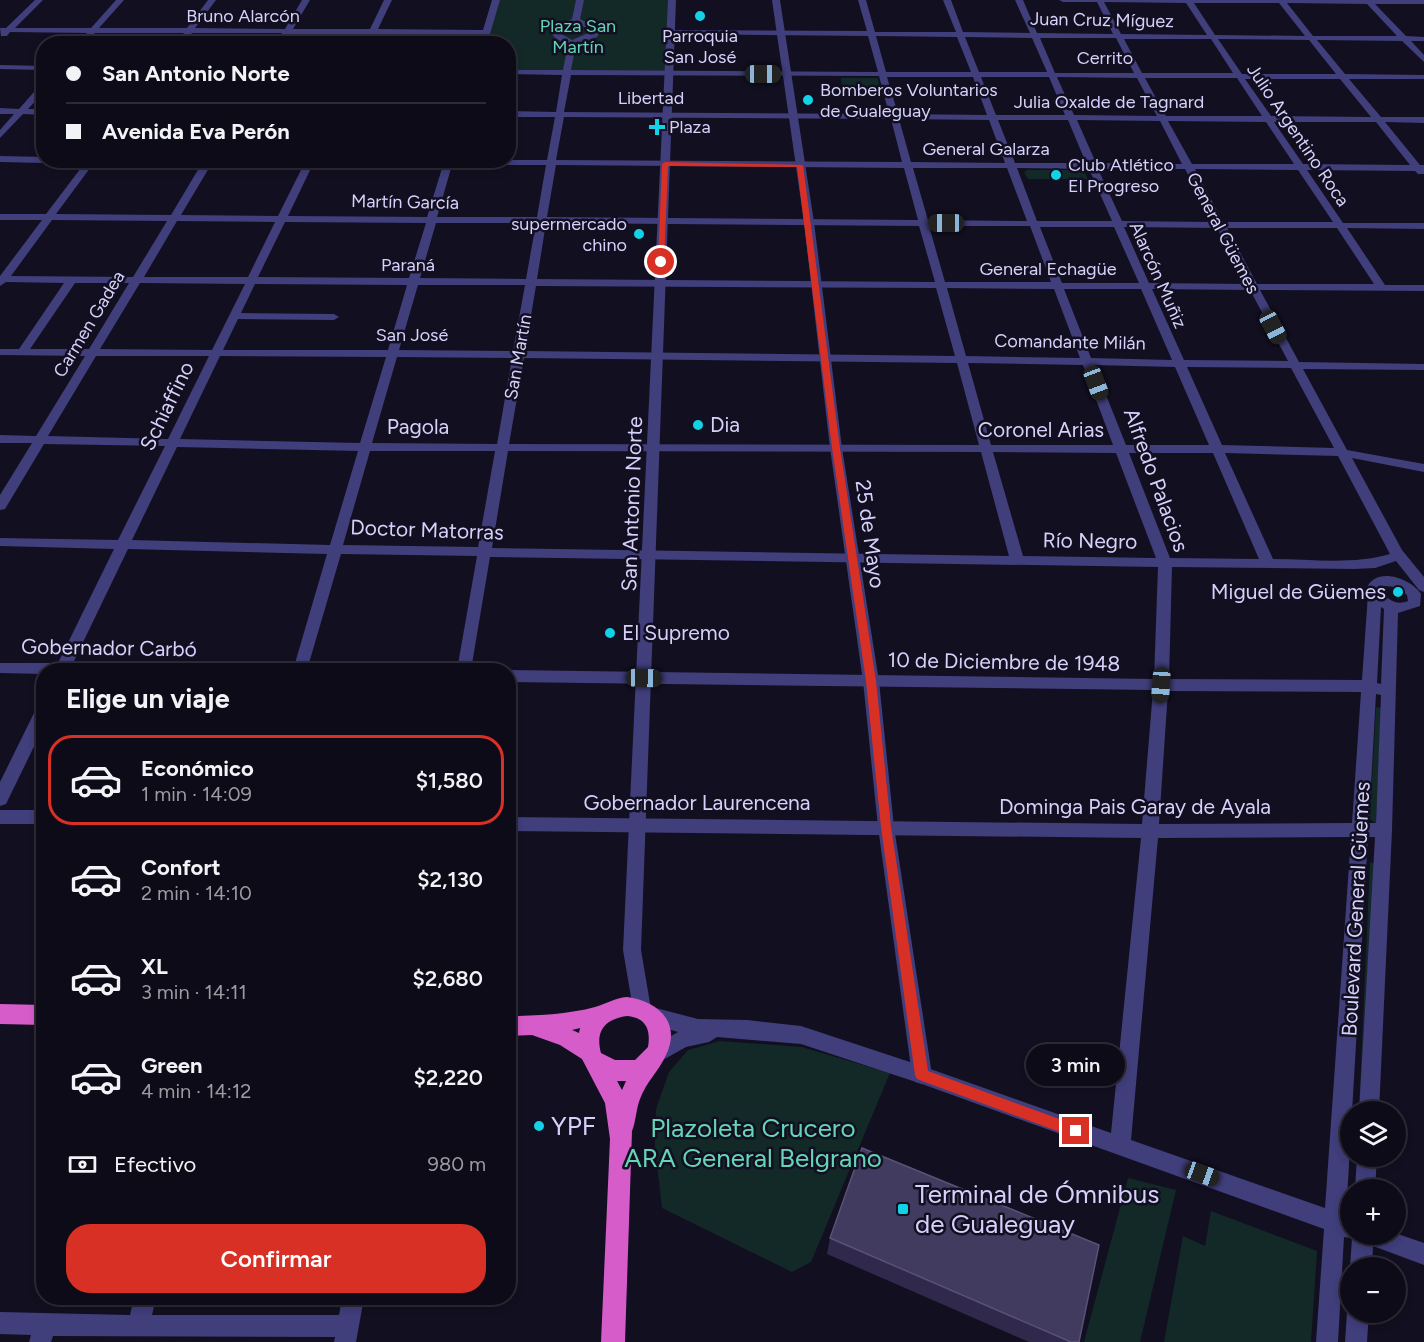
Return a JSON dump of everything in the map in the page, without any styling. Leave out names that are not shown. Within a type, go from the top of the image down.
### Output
[{"type":"highway","points":[[613,1342],[621,1139],[619,1110],[593,1057],[588,1033],[598,1016],[608,1009],[619,1006],[647,1012],[658,1025],[660,1035],[659,1046],[629,1098],[621,1139]]},
{"type":"highway","points":[[0,1014],[36,1015]]},
{"type":"highway","points":[[516,1026],[531,1026],[598,1016]]},
{"type":"highway","points":[[531,1026],[566,1037],[614,1072],[625,1073],[650,1061]]},
{"type":"street","points":[[0,38],[4,30],[39,0]]},
{"type":"street","points":[[88,36],[120,0]]},
{"type":"street","points":[[186,36],[212,0]]},
{"type":"street","points":[[284,36],[306,0]]},
{"type":"street","points":[[371,36],[388,0]]},
{"type":"street","points":[[486,36],[496,0]]},
{"type":"street","points":[[576,20],[580,0]]},
{"type":"street","name":"San Antonio Norte","points":[[647,1012],[632,950],[672,0]]},
{"type":"street","name":"25 de Mayo","points":[[776,0],[779,33],[794,116],[809,222],[836,448],[871,681],[886,827],[922,1075]]},
{"type":"street","points":[[862,0],[1017,561]]},
{"type":"street","name":"Alfredo Palacios","points":[[947,0],[1165,563],[1161,685],[1150,831],[1120,1147]]},
{"type":"street","name":"Alarcón Muñiz","points":[[1019,0],[1268,564]]},
{"type":"street","points":[[1063,0],[1424,2]]},
{"type":"street","name":"General Güemes","points":[[1099,0],[1340,452],[1398,556],[1424,587]]},
{"type":"street","name":"Julio Argentino Roca","points":[[1188,0],[1382,288]]},
{"type":"street","points":[[1281,1],[1377,119],[1422,170]]},
{"type":"street","points":[[1368,1],[1424,60]]},
{"type":"street","points":[[576,20],[597,30],[594,35],[572,43],[555,35],[554,32],[558,27],[576,20]]},
{"type":"street","name":"Bruno Alarcón","points":[[4,30],[487,32]]},
{"type":"street","points":[[671,32],[779,33]]},
{"type":"street","name":"Juan Cruz Míguez","points":[[779,33],[1424,39]]},
{"type":"street","name":"San Martín","points":[[465,663],[551,164],[562,114],[572,43]]},
{"type":"street","points":[[0,67],[36,68]]},
{"type":"street","name":"Cerrito","points":[[516,72],[1424,77]]},
{"type":"street","points":[[0,135],[36,95]]},
{"type":"street","points":[[0,111],[36,112]]},
{"type":"street","name":"Libertad","points":[[516,114],[794,116]]},
{"type":"street","name":"Julia Oxalde de Tagnard","points":[[794,116],[1424,120]]},
{"type":"street","points":[[0,159],[36,160]]},
{"type":"street","name":"General Galarza","points":[[516,163],[1422,170]]},
{"type":"street","points":[[1,281],[86,168]]},
{"type":"street","name":"Carmen Gadea","points":[[0,506],[205,168]]},
{"type":"street","name":"Schiaffino","points":[[66,663],[307,168]]},
{"type":"street","points":[[302,663],[447,168]]},
{"type":"street","name":"Martín García","points":[[0,217],[1424,226]]},
{"type":"street","points":[[22,352],[71,280]]},
{"type":"street","name":"Paraná","points":[[1,281],[815,285]]},
{"type":"street","name":"General Echagüe","points":[[815,285],[1424,288]]},
{"type":"street","points":[[235,316],[334,317]]},
{"type":"street","name":"San José","points":[[0,352],[824,357]]},
{"type":"street","name":"Comandante Milán","points":[[824,357],[1178,361],[1424,367]]},
{"type":"street","name":"Pagola","points":[[0,439],[367,447],[836,448]]},
{"type":"street","name":"Coronel Arias","points":[[836,448],[1217,449],[1340,452],[1424,468]]},
{"type":"street","name":"Doctor Matorras","points":[[0,542],[852,559]]},
{"type":"street","name":"Río Negro","points":[[852,559],[1268,564],[1375,563],[1398,556]]},
{"type":"street","points":[[1375,563],[1406,586],[1420,602],[1406,608],[1391,606],[1374,590],[1387,581],[1406,586]]},
{"type":"street","name":"Boulevard General Güemes","points":[[1345,1179],[1360,830],[1375,563]]},
{"type":"street","name":"Boulevard General Güemes","points":[[1371,1101],[1384,830],[1391,606]]},
{"type":"street","name":"Gobernador Carbó","points":[[0,668],[36,669]]},
{"type":"street","points":[[516,676],[871,681]]},
{"type":"street","name":"10 de Diciembre de 1948","points":[[871,681],[1369,686],[1387,691]]},
{"type":"street","points":[[0,799],[36,726]]},
{"type":"street","points":[[0,817],[36,817]]},
{"type":"street","name":"Gobernador Laurencena","points":[[516,824],[886,827]]},
{"type":"street","name":"Dominga Pais Garay de Ayala","points":[[886,827],[1150,831],[1384,830]]},
{"type":"street","points":[[647,1012],[690,1027],[747,1029],[801,1035],[922,1075],[1340,1224]]},
{"type":"street","points":[[650,1061],[682,1039],[708,1033],[747,1029]]},
{"type":"street","points":[[1327,1342],[1340,1245]]},
{"type":"street","points":[[1399,1245],[1424,1254]]},
{"type":"street","points":[[138,1325],[143,1305]]},
{"type":"street","points":[[0,1323],[43,1333],[138,1325],[347,1334],[352,1305]]},
{"type":"street","points":[[1356,1342],[1357,1323]]},
{"type":"green space","name":"Plaza San Martín","points":[[496,0],[672,0],[668,73],[516,72],[516,36],[485,36]]},
{"type":"green space","points":[[841,78],[878,78],[880,89],[842,89]]},
{"type":"green space","name":"Club Atlético El Progreso","points":[[1027,170],[1081,170],[1088,179],[1028,179],[1024,172]]},
{"type":"green space","points":[[1376,707],[1381,708],[1376,824],[1370,819]]},
{"type":"green space","points":[[1370,862],[1375,864],[1365,1101],[1359,1101]]},
{"type":"green space","name":"Plazoleta Crucero ARA General Belgrano","points":[[720,1041],[802,1047],[890,1073],[811,1262],[792,1272],[662,1208],[655,1147],[656,1109],[669,1072],[688,1050]]},
{"type":"green space","points":[[1128,1178],[1176,1190],[1140,1342],[1084,1342]]},
{"type":"green space","points":[[1211,1211],[1317,1251],[1311,1342],[1164,1342],[1183,1236],[1205,1246]]},
{"type":"building","name":"Terminal de Ómnibus de Gualeguay","points":[[862,1148],[1099,1245],[1079,1342],[1071,1342],[830,1238]]},
{"type":"place","name":"Parroquia San José","points":[[700,16]]},
{"type":"place","name":"Bomberos Voluntarios de Gualeguay","points":[[808,100]]},
{"type":"place","name":"Plaza","points":[[657,127]]},
{"type":"place","name":"Club Atlético El Progreso","points":[[1056,175]]},
{"type":"place","name":"supermercado chino","points":[[639,234]]},
{"type":"place","name":"Dia","points":[[698,425]]},
{"type":"place","name":"Miguel de Güemes","points":[[1398,592]]},
{"type":"place","name":"El Supremo","points":[[610,633]]},
{"type":"place","name":"YPF","points":[[539,1126]]},
{"type":"place","name":"Terminal de Ómnibus de Gualeguay","points":[[903,1209]]},
{"type":"route","points":[[661,262],[665,164],[800,165],[836,448],[871,681],[886,827],[922,1075],[1076,1131]]}]
